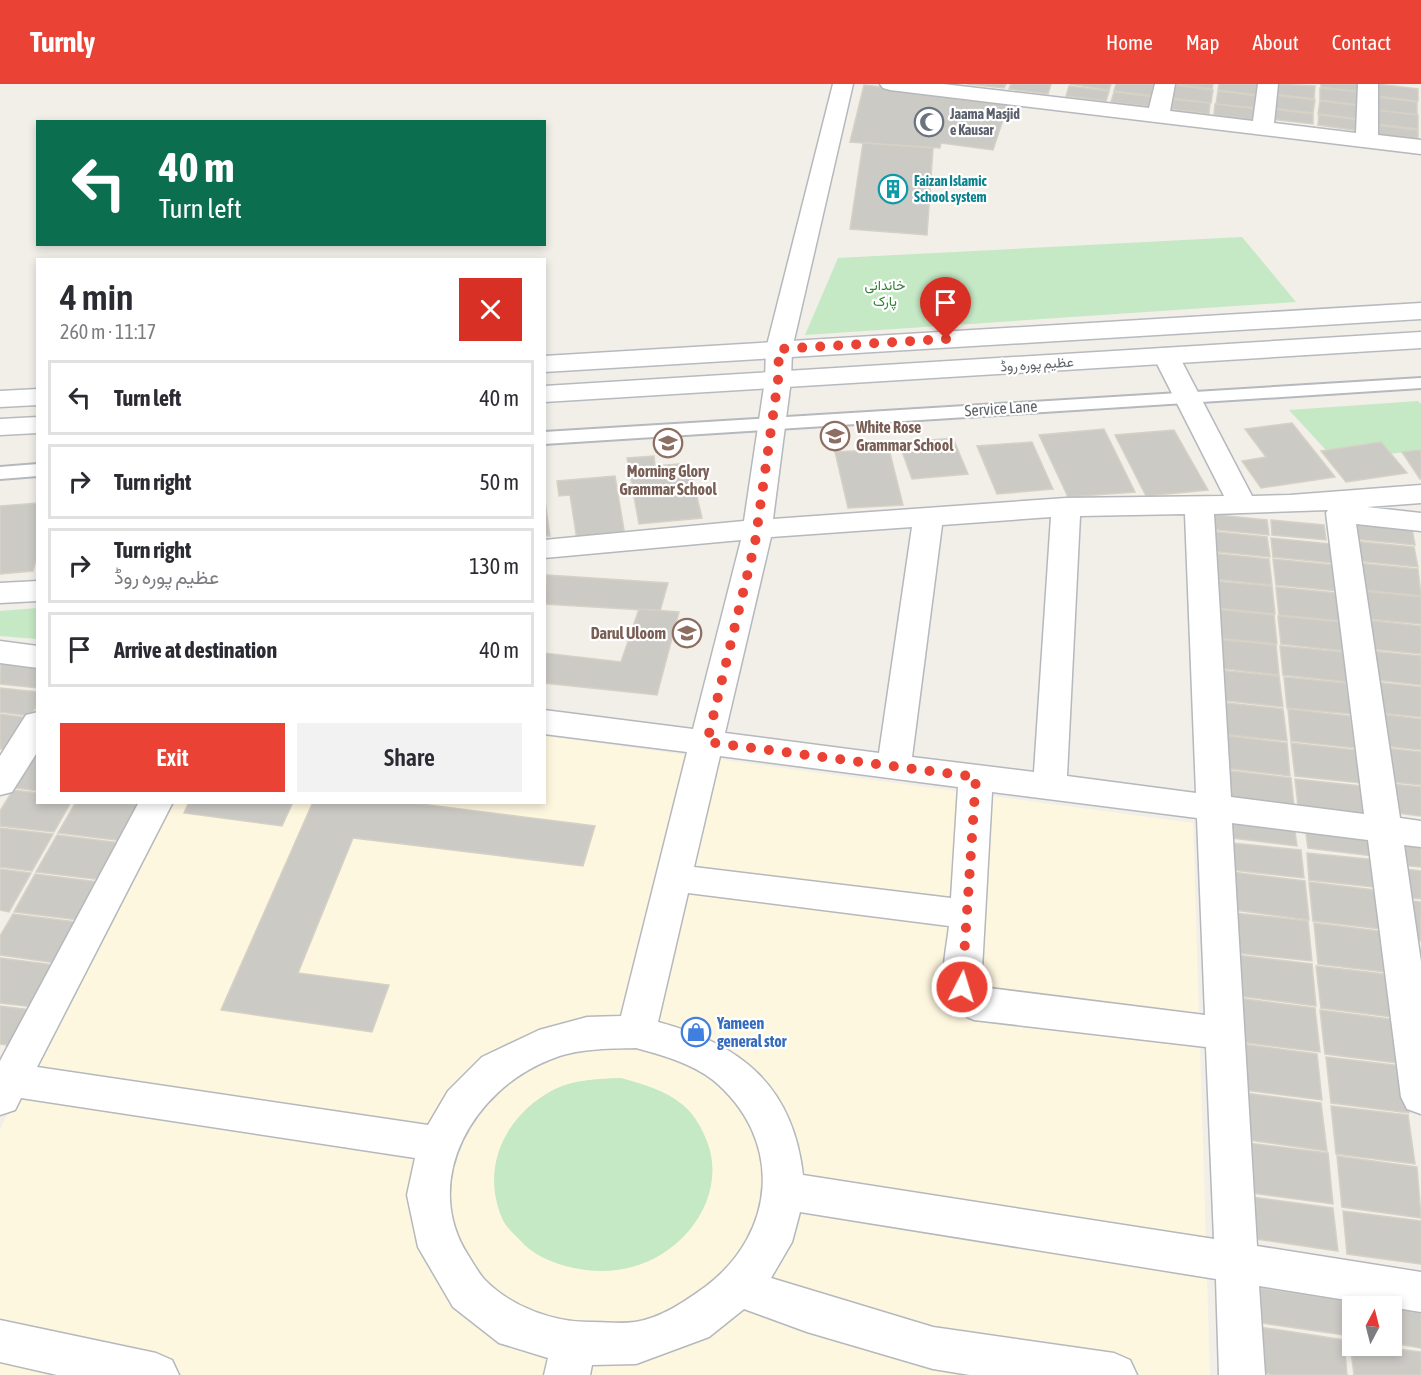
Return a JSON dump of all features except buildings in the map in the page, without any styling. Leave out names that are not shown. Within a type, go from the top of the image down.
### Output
[{"type":"street","points":[[636,1032],[757,529],[773,423],[779,349],[843,84]]},
{"type":"street","points":[[890,84],[1056,93],[1158,115],[1421,147]]},
{"type":"street","points":[[1158,115],[1165,84]]},
{"type":"street","points":[[1263,128],[1268,84]]},
{"type":"street","points":[[1367,140],[1368,84]]},
{"type":"street","name":"عظیم پورہ روڈ","points":[[546,364],[1421,311]]},
{"type":"street","name":"عظیم پورہ روڈ","points":[[546,394],[1421,340]]},
{"type":"street","points":[[1166,356],[1243,505]]},
{"type":"street","points":[[0,399],[36,397]]},
{"type":"street","points":[[0,427],[36,425]]},
{"type":"street","points":[[546,549],[757,529],[928,519],[1066,507],[1290,504],[1421,494]]},
{"type":"street","points":[[1290,504],[1340,513],[1421,522]]},
{"type":"street","points":[[1199,505],[1242,1375]]},
{"type":"street","points":[[1050,786],[1066,507]]},
{"type":"street","points":[[1340,513],[1386,829],[1421,1097]]},
{"type":"street","points":[[894,766],[928,519]]},
{"type":"street","points":[[0,594],[36,591]]},
{"type":"street","points":[[0,652],[36,657]]},
{"type":"street","points":[[546,722],[1421,834]]},
{"type":"street","points":[[0,783],[36,726]]},
{"type":"street","points":[[976,777],[962,987],[966,997],[974,1004],[1225,1033]]},
{"type":"street","points":[[155,804],[4,1086],[438,1144]]},
{"type":"street","points":[[674,878],[968,914]]},
{"type":"street","points":[[636,1032],[684,1045],[726,1068],[759,1102],[779,1145],[784,1191],[771,1242],[739,1287],[693,1322],[636,1342],[571,1360],[515,1328],[468,1293],[439,1247],[428,1195],[438,1144],[462,1103],[496,1069],[539,1046],[587,1033],[636,1032]]},
{"type":"street","points":[[784,1191],[1421,1292]]},
{"type":"street","points":[[739,1287],[807,1311],[933,1348],[1114,1375]]},
{"type":"street","points":[[0,1341],[156,1375]]},
{"type":"lane","name":"Service Lane","points":[[546,438],[1421,383]]},
{"type":"lane","points":[[0,473],[36,470]]},
{"type":"shaded area","points":[[546,736],[1193,823],[1210,1375],[0,1375],[0,1129],[168,804],[546,804]]},
{"type":"green space","name":"خاندانی پارک","points":[[1242,237],[1296,302],[805,335],[838,258]]},
{"type":"green space","points":[[1418,401],[1421,404],[1421,450],[1390,454],[1381,442],[1326,450],[1289,410]]},
{"type":"green space","points":[[36,608],[36,639],[0,636],[0,611]]},
{"type":"green space","points":[[621,1078],[669,1095],[688,1109],[696,1119],[709,1147],[712,1167],[711,1186],[705,1205],[696,1222],[683,1237],[668,1250],[651,1260],[625,1269],[603,1271],[559,1264],[530,1250],[503,1221],[496,1199],[494,1179],[496,1161],[502,1143],[523,1112],[555,1089],[579,1081]]},
{"type":"place","name":"Jaama Masjid e Kausar","points":[[929,122]]},
{"type":"place","name":"Faizan Islamic School system","points":[[893,189]]},
{"type":"place","name":"White Rose Grammar School","points":[[835,436]]},
{"type":"place","name":"Morning Glory Grammar School","points":[[668,443]]},
{"type":"place","name":"Darul Uloom","points":[[687,633]]},
{"type":"place","name":"Yameen general stor","points":[[696,1032]]},
{"type":"route","points":[[946,339],[779,349],[778,380],[755,543],[707,742],[976,777],[962,987]]}]
